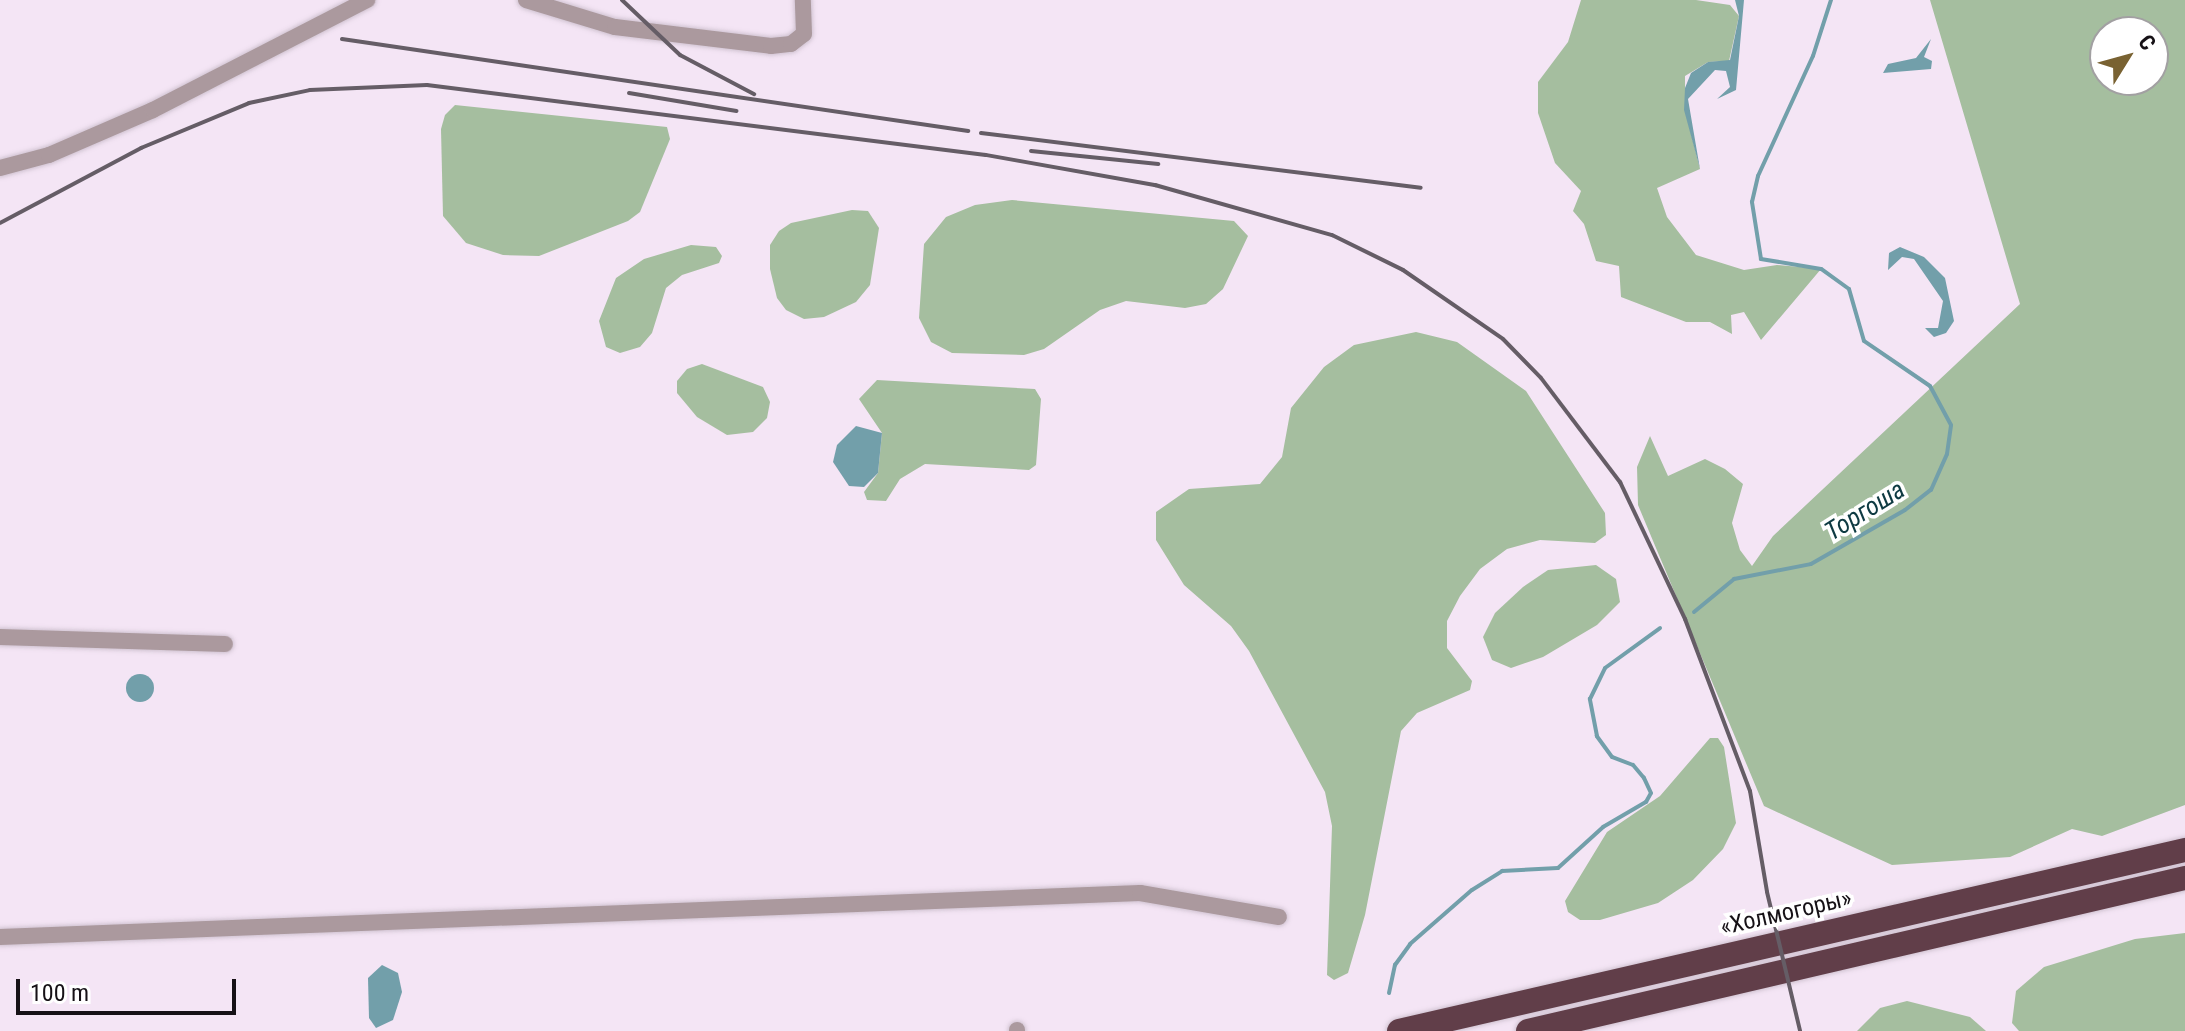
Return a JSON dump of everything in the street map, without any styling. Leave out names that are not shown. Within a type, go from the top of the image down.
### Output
[{"type":"highway","name":"«Холмогоры»","points":[[1399,1031],[2185,850]]},
{"type":"highway","points":[[1528,1031],[2185,878]]},
{"type":"street","points":[[0,168],[49,155],[153,110],[367,0]]},
{"type":"street","points":[[526,0],[615,27],[771,46],[791,44],[804,34],[808,21],[803,0]]},
{"type":"street","points":[[0,637],[225,644]]},
{"type":"street","points":[[0,937],[1140,893],[1279,917]]},
{"type":"green space","points":[[1581,0],[1696,0],[1730,5],[1739,16],[1729,61],[1708,62],[1685,76],[1685,110],[1700,169],[1657,188],[1667,217],[1696,255],[1744,270],[1777,265],[1821,269],[1761,340],[1744,312],[1731,315],[1732,334],[1710,322],[1686,322],[1621,297],[1619,266],[1596,261],[1584,224],[1573,211],[1581,191],[1555,163],[1538,113],[1538,82],[1568,42]]},
{"type":"green space","points":[[1930,0],[2185,0],[2185,805],[2102,836],[2072,829],[2010,857],[1892,865],[1764,806],[1638,505],[1637,467],[1650,436],[1668,476],[1705,459],[1725,469],[1743,484],[1732,523],[1740,550],[1752,566],[1773,536],[2020,304]]},
{"type":"green space","points":[[455,105],[667,127],[670,139],[640,212],[628,221],[539,256],[503,255],[466,243],[443,216],[441,129],[445,115]]},
{"type":"green space","points":[[1012,200],[1234,221],[1248,236],[1223,289],[1206,304],[1185,308],[1126,301],[1100,310],[1044,349],[1024,355],[952,353],[931,342],[919,318],[924,244],[946,217],[975,205]]},
{"type":"green space","points":[[852,210],[868,211],[879,228],[870,285],[856,302],[824,317],[804,319],[786,310],[777,298],[770,269],[770,245],[779,231],[791,223]]},
{"type":"green space","points":[[691,245],[716,247],[722,256],[719,263],[682,275],[666,288],[652,333],[640,347],[620,353],[606,347],[599,321],[616,278],[644,259]]},
{"type":"green space","points":[[1416,332],[1457,342],[1526,391],[1605,513],[1606,535],[1595,543],[1540,540],[1507,549],[1480,569],[1460,596],[1447,621],[1447,648],[1472,681],[1470,690],[1417,713],[1401,731],[1365,915],[1348,973],[1334,980],[1327,975],[1332,826],[1325,792],[1249,651],[1231,626],[1184,585],[1156,540],[1156,512],[1189,489],[1260,484],[1282,457],[1291,408],[1324,367],[1354,345]]},
{"type":"green space","points":[[702,364],[763,387],[770,402],[767,418],[753,432],[727,435],[697,417],[677,393],[677,381],[687,369]]},
{"type":"green space","points":[[877,380],[1035,389],[1041,399],[1036,465],[1029,470],[925,464],[900,479],[886,501],[867,500],[864,492],[878,473],[882,433],[859,399]]},
{"type":"green space","points":[[1596,565],[1616,579],[1620,602],[1597,625],[1543,657],[1511,668],[1492,660],[1483,637],[1495,613],[1523,587],[1548,570]]},
{"type":"green space","points":[[1710,738],[1718,738],[1724,747],[1736,823],[1723,849],[1693,880],[1658,903],[1600,920],[1580,920],[1568,912],[1565,901],[1607,832],[1660,796]]},
{"type":"green space","points":[[2185,933],[2185,1031],[2019,1031],[2012,1023],[2016,991],[2044,967],[2135,939]]},
{"type":"green space","points":[[1907,1001],[1970,1017],[1986,1031],[1857,1031],[1880,1008]]},
{"type":"water","points":[[1735,0],[1744,0],[1736,90],[1717,99],[1730,87],[1726,71],[1715,70],[1688,99],[1700,169],[1684,110],[1685,88],[1691,73],[1708,62],[1730,60],[1739,16]]},
{"type":"water","points":[[1931,39],[1924,57],[1932,61],[1931,69],[1883,73],[1888,64],[1916,58]]},
{"type":"water","points":[[1900,247],[1924,257],[1945,278],[1954,321],[1946,333],[1934,337],[1925,328],[1938,328],[1943,301],[1914,259],[1902,257],[1888,270],[1889,253]]},
{"type":"water","points":[[856,426],[882,433],[878,473],[864,487],[849,486],[833,462],[837,445]]},
{"type":"water","points":[[140,674],[150,678],[154,688],[150,698],[140,702],[130,698],[126,688],[130,678]]},
{"type":"water","points":[[382,965],[398,973],[402,992],[393,1020],[376,1028],[369,1018],[368,978]]},
{"type":"waterway","name":"Торгоша","points":[[1694,612],[1734,579],[1811,564],[1905,510],[1931,490],[1947,454],[1951,425],[1930,386],[1864,341],[1849,289],[1821,269],[1761,259],[1752,202],[1758,176],[1813,56],[1831,0]]},
{"type":"waterway","name":"Торгоша","points":[[1389,993],[1395,965],[1410,944],[1472,890],[1502,871],[1558,868],[1603,827],[1646,802],[1651,793],[1644,778],[1633,765],[1612,757],[1597,736],[1590,699],[1605,668],[1660,628]]},
{"type":"railway","points":[[622,0],[680,55],[754,94]]},
{"type":"railway","points":[[342,39],[968,131]]},
{"type":"railway","points":[[0,223],[141,148],[249,103],[310,90],[427,85],[986,155],[1155,185],[1332,235],[1403,270],[1503,339],[1541,378],[1620,482],[1685,619],[1750,791],[1767,892],[1800,1031]]},
{"type":"railway","points":[[629,93],[736,111]]},
{"type":"railway","points":[[981,133],[1421,188]]},
{"type":"railway","points":[[1031,151],[1158,164]]}]
